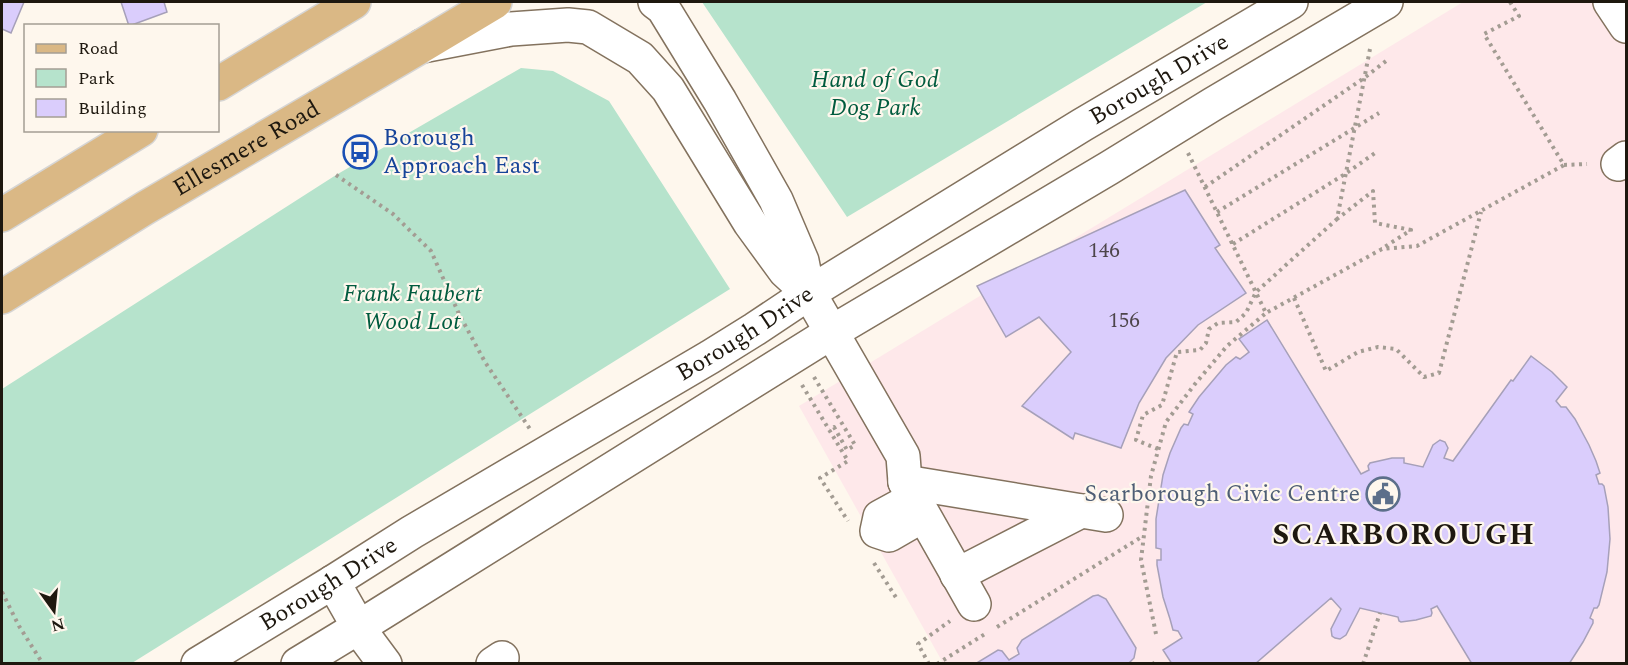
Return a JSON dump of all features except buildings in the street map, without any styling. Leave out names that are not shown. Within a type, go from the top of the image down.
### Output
[{"type":"main road","points":[[219,83],[354,2]]},
{"type":"main road","name":"Ellesmere Road","points":[[2,297],[145,208],[495,2]]},
{"type":"main road","points":[[2,214],[138,132]]},
{"type":"street","points":[[654,2],[663,8],[720,101],[776,200],[802,261],[809,292],[903,456],[912,494],[980,618]]},
{"type":"street","name":"Borough Drive","points":[[198,663],[412,532],[719,351],[809,292],[1082,125],[1291,2]]},
{"type":"street","name":"Borough Drive","points":[[298,663],[832,332],[1386,2]]},
{"type":"street","points":[[1610,2],[1626,26]]},
{"type":"street","points":[[420,47],[511,29],[568,26],[588,27],[640,58],[668,89],[761,239],[785,271],[809,292]]},
{"type":"street","points":[[1082,125],[1109,168]]},
{"type":"street","points":[[912,494],[1093,513],[957,575]]},
{"type":"street","points":[[333,582],[359,627],[385,663]]},
{"type":"path","points":[[1382,249],[1417,246],[1564,165],[1484,34],[1519,16],[1510,2]]},
{"type":"path","points":[[1336,219],[1370,47]]},
{"type":"path","points":[[1205,186],[1386,61]]},
{"type":"path","points":[[1217,212],[1379,113]]},
{"type":"path","points":[[1186,148],[1266,313]]},
{"type":"path","points":[[1233,244],[1378,151]]},
{"type":"path","points":[[336,175],[393,214],[431,251],[459,314],[485,362],[530,429]]},
{"type":"path","points":[[1156,634],[1141,560],[1150,477],[1166,422],[1227,346],[1266,313],[1382,249],[1411,230],[1375,223],[1373,191],[1336,219],[1256,292],[1246,313],[1236,322],[1218,323],[1209,329],[1206,343],[1200,350],[1177,352],[1162,405],[1143,416],[1136,440],[1158,449]]},
{"type":"path","points":[[1294,298],[1326,371],[1358,352],[1378,347],[1396,349],[1424,378],[1439,373],[1481,211]]},
{"type":"path","points":[[814,377],[855,445],[847,450],[834,427],[830,430]]},
{"type":"path","points":[[802,384],[848,461],[820,478]]},
{"type":"path","points":[[996,627],[1143,536]]},
{"type":"path","points":[[2,592],[19,626],[43,663]]},
{"type":"path","points":[[1364,663],[1380,613]]},
{"type":"path","points":[[929,663],[918,644],[980,618]]},
{"type":"path","points":[[937,663],[980,618]]},
{"type":"shaded area","points":[[1463,2],[1626,2],[1626,663],[943,663],[799,406]]},
{"type":"green space","name":"Hand of God Dog Park","points":[[702,2],[1207,2],[847,217]]},
{"type":"green space","name":"Frank Faubert Wood Lot","points":[[521,68],[553,71],[609,101],[730,289],[132,663],[2,663],[2,389],[336,175]]},
{"type":"place","name":"Borough Approach East","points":[[360,152]]},
{"type":"place","name":"Scarborough Civic Centre","points":[[1383,494]]},
{"type":"district","name":"SCARBOROUGH","points":[[1404,535]]}]
